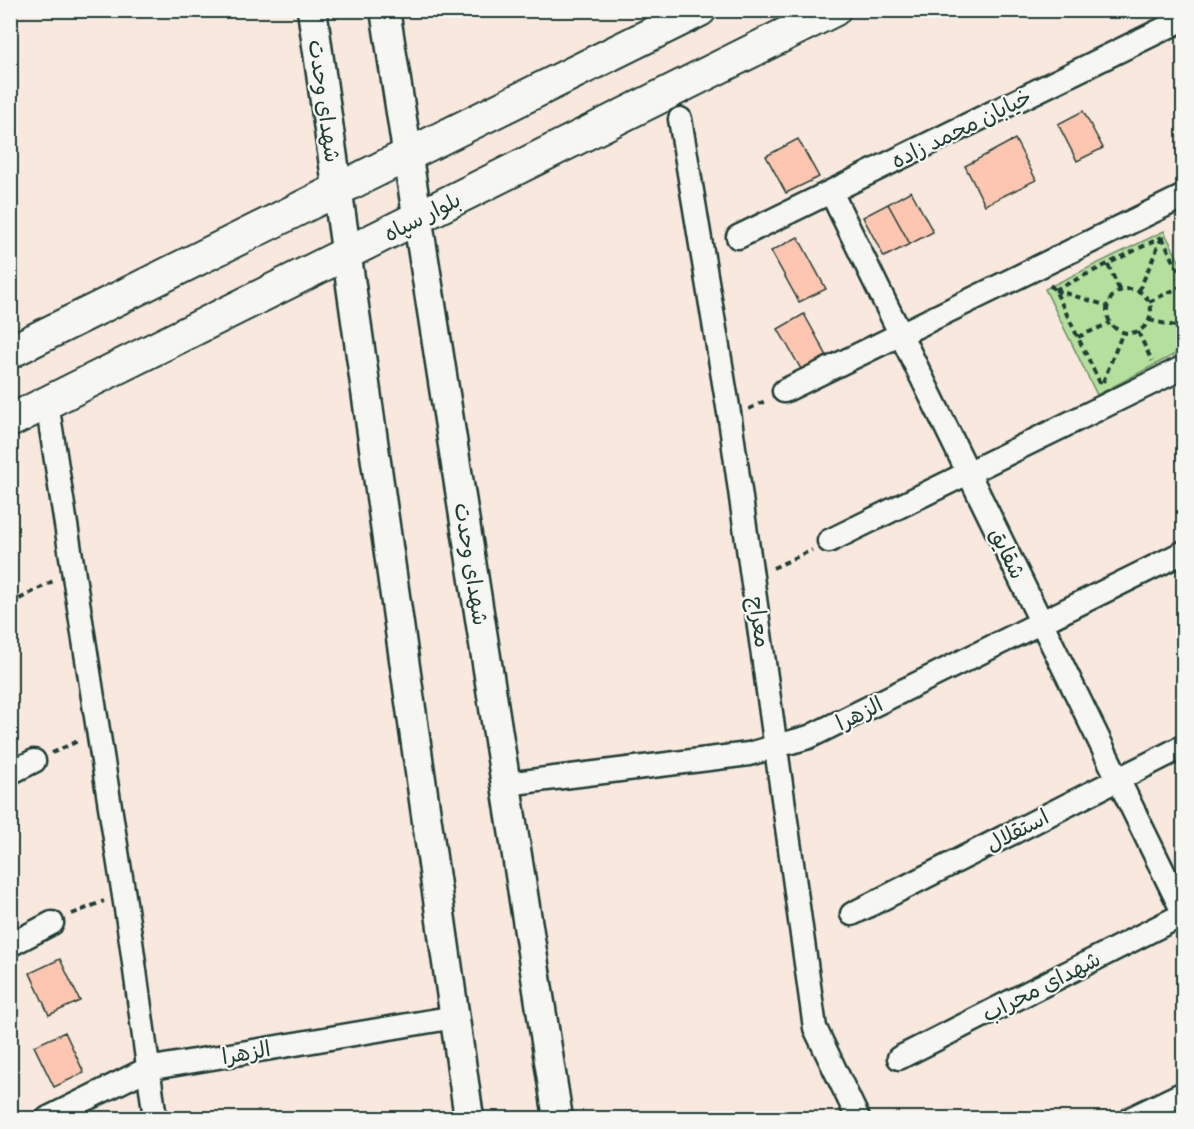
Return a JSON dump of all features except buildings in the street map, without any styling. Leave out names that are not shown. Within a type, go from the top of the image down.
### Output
[{"type":"main road","points":[[10,352],[408,155],[666,19],[700,10]]},
{"type":"main road","name":"بلوار سپاه","points":[[10,421],[834,10]]},
{"type":"street","name":"شهدای وحدت","points":[[312,10],[469,1119]]},
{"type":"street","name":"شهدای وحدت","points":[[385,10],[558,1119]]},
{"type":"street","name":"خیابان محمد زاده","points":[[738,237],[1184,19]]},
{"type":"street","points":[[635,109],[680,119],[699,78]]},
{"type":"street","name":"معراج","points":[[680,119],[730,418],[815,1028],[858,1119]]},
{"type":"street","name":"شقایق","points":[[831,192],[1184,914]]},
{"type":"street","points":[[784,391],[901,336],[1184,196]]},
{"type":"street","points":[[830,542],[969,473],[1103,396],[1184,367]]},
{"type":"street","points":[[46,403],[123,892],[154,1119]]},
{"type":"street","name":"الزهرا","points":[[506,784],[749,754],[809,737],[1184,552]]},
{"type":"street","name":"استقلال","points":[[852,914],[1184,746]]},
{"type":"street","points":[[10,773],[34,761]]},
{"type":"street","name":"شهدای محراب","points":[[899,1058],[1184,914]]},
{"type":"street","points":[[10,945],[52,923]]},
{"type":"street","name":"الزهرا","points":[[48,1119],[147,1069],[455,1017]]},
{"type":"street","points":[[1132,1119],[1184,1093]]},
{"type":"path","points":[[1149,302],[1184,283],[1162,237],[1156,210]]},
{"type":"path","points":[[1055,290],[1162,237]]},
{"type":"path","points":[[1139,291],[1162,237]]},
{"type":"path","points":[[1108,265],[1120,291]]},
{"type":"path","points":[[1035,270],[1055,290],[1103,396]]},
{"type":"path","points":[[1129,289],[1139,291],[1149,302],[1149,320],[1138,332],[1123,332],[1110,323],[1108,306],[1112,297],[1120,291],[1129,289]]},
{"type":"path","points":[[1055,290],[1108,306]]},
{"type":"path","points":[[1149,320],[1184,328]]},
{"type":"path","points":[[1078,337],[1110,323]]},
{"type":"path","points":[[1103,396],[1123,332]]},
{"type":"path","points":[[1138,332],[1152,361]]},
{"type":"path","points":[[730,418],[784,391]]},
{"type":"path","points":[[753,578],[830,542]]},
{"type":"path","points":[[10,604],[73,571]]},
{"type":"path","points":[[34,761],[98,732]]},
{"type":"path","points":[[52,923],[123,892]]},
{"type":"green space","points":[[1164,231],[1183,269],[1183,350],[1097,395],[1045,289]]}]
